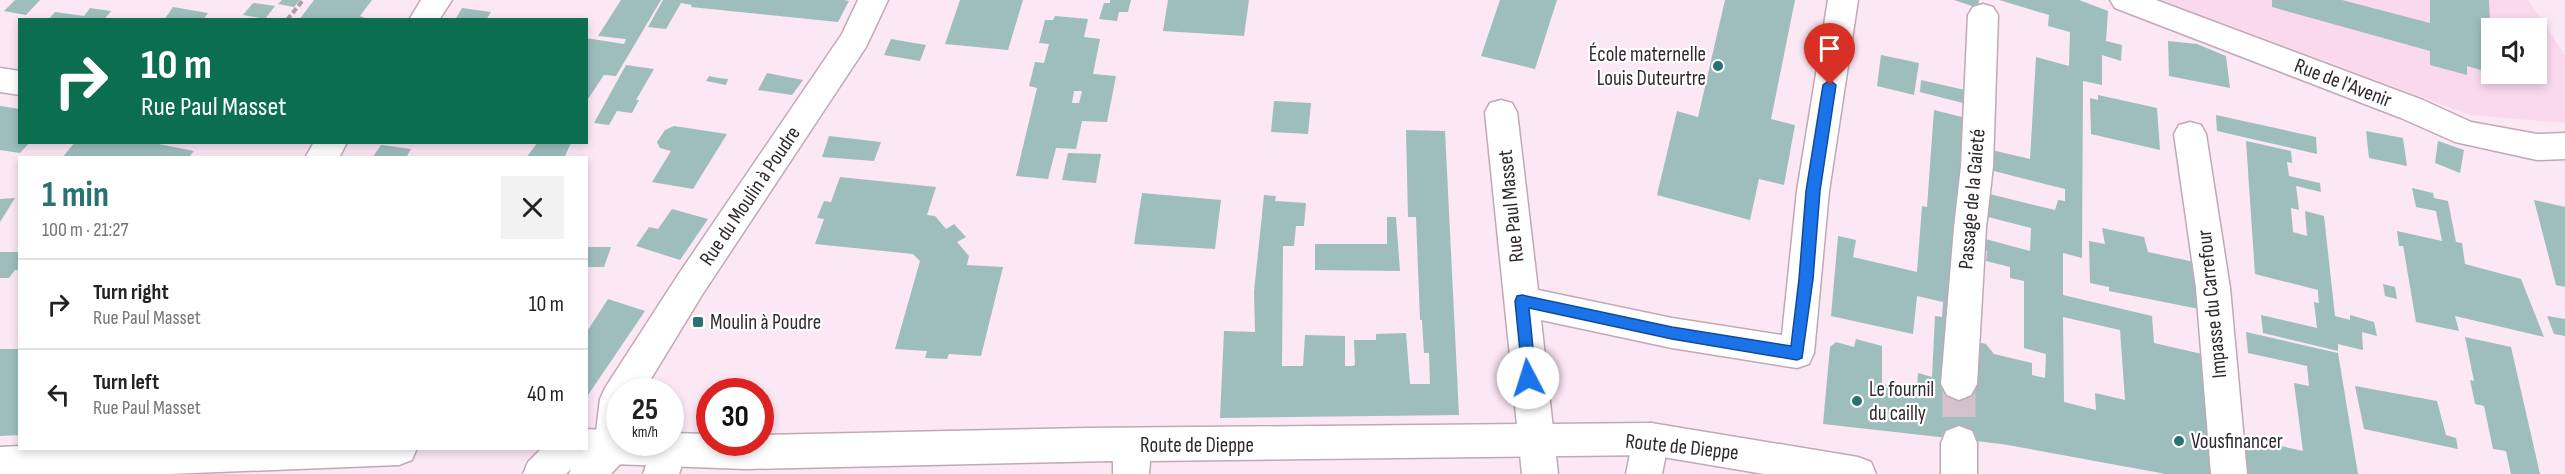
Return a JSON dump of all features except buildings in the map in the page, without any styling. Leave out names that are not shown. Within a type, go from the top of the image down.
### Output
[{"type":"street","points":[[424,18],[437,0]]},
{"type":"street","name":"Rue du Moulin à Poudre","points":[[631,378],[690,285],[855,39],[873,0]]},
{"type":"street","points":[[1522,301],[1672,333],[1797,353],[1813,191],[1843,0]]},
{"type":"street","name":"Rue de l'Avenir","points":[[2125,0],[2412,109],[2466,133],[2537,147],[2565,146]]},
{"type":"street","name":"Passage de la Gaieté","points":[[1959,384],[1970,228],[1977,166],[1983,15]]},
{"type":"street","points":[[0,80],[18,83]]},
{"type":"street","name":"Rue Paul Masset","points":[[1501,112],[1538,457]]},
{"type":"street","name":"Impasse du Carrefour","points":[[2190,134],[2213,288],[2229,474]]},
{"type":"street","name":"Rue du Moulin à Poudre","points":[[595,441],[606,421]]},
{"type":"street","points":[[1644,474],[1651,439]]},
{"type":"street","name":"Route de Dieppe","points":[[595,441],[665,462],[745,452],[1132,459],[1538,457],[1651,439],[1704,445],[1805,466],[1858,474]]},
{"type":"street","points":[[587,474],[595,441]]},
{"type":"street","points":[[0,464],[158,454],[319,450]]},
{"type":"street","points":[[541,474],[565,450]]},
{"type":"street","name":"Route de Dieppe","points":[[1732,474],[1805,466]]},
{"type":"path","points":[[289,18],[303,0]]},
{"type":"shaded area","points":[[2147,0],[2528,0],[2540,18],[2481,18],[2481,84],[2547,84],[2547,28],[2565,55],[2565,123],[2470,115],[2218,21]]},
{"type":"tunnel","points":[[1959,384],[1959,443]]},
{"type":"place","name":"École maternelle Louis Duteurtre","points":[[1718,66]]},
{"type":"place","name":"Moulin à Poudre","points":[[698,322]]},
{"type":"place","name":"Le fournil du cailly","points":[[1857,401]]},
{"type":"place","name":"Vousfinancer","points":[[2179,441]]},
{"type":"route","points":[[1528,378],[1522,301],[1672,333],[1797,353],[1813,191],[1830,85]]}]
